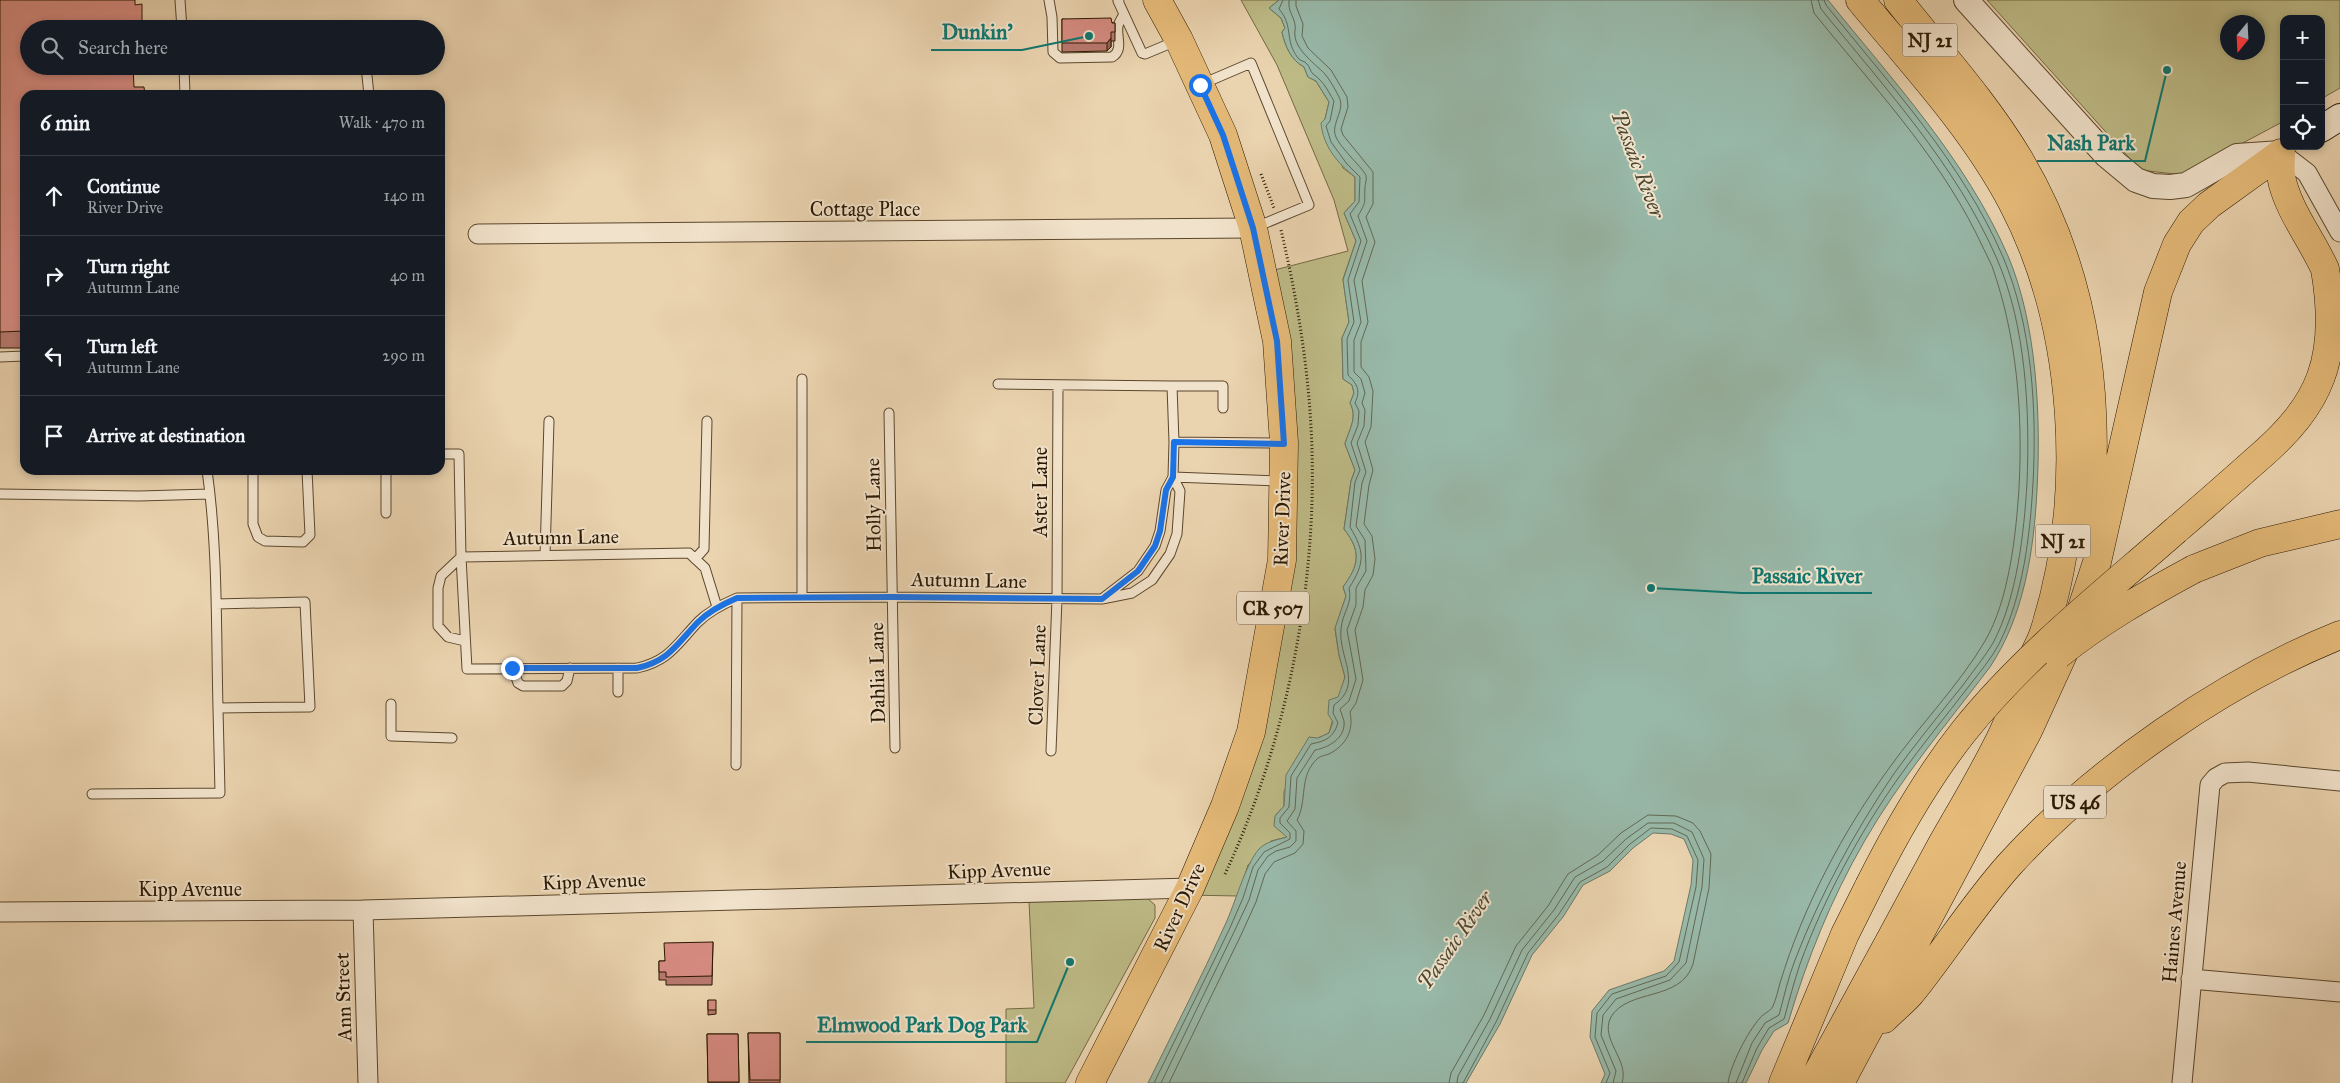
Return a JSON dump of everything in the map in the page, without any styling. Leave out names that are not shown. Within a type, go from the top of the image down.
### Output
[{"type":"main road","name":"River Drive","points":[[1090,1083],[1190,888],[1225,806],[1251,732],[1282,560],[1284,444],[1277,341],[1253,228],[1223,135],[1179,40],[1157,0]]},
{"type":"main road","name":"NJ 21","points":[[1812,1083],[2004,731],[2043,634],[2051,603],[2063,540],[2069,476],[2068,413],[2061,347],[2047,288],[2026,232],[1995,174],[1969,136],[1860,0]]},
{"type":"main road","name":"NJ 21","points":[[1866,1035],[2024,739],[2044,697],[2073,608],[2089,528],[2094,444],[2086,344],[2072,278],[2050,220],[2019,159],[1993,120],[1898,0]]},
{"type":"main road","points":[[1903,0],[1963,81]]},
{"type":"main road","points":[[2325,126],[2340,117]]},
{"type":"main road","points":[[1783,1083],[1845,934],[1897,830],[1964,731],[2037,652],[2305,416],[2333,372],[2338,347],[2340,319],[2335,292],[2322,262],[2287,197],[2281,174],[2287,150]]},
{"type":"main road","points":[[2044,697],[2076,626],[2097,562],[2150,322],[2168,265],[2177,244],[2191,222],[2228,190],[2287,150]]},
{"type":"main road","points":[[1869,886],[1900,832],[1936,779],[1979,728],[2025,682],[2079,638],[2134,602],[2194,569],[2260,543],[2340,524]]},
{"type":"main road","name":"US 46","points":[[1840,1083],[1866,1035],[1910,994],[2010,864],[2106,775],[2213,701],[2271,667],[2340,635]]},
{"type":"street","points":[[1966,0],[2106,155],[2136,180],[2153,186],[2170,187],[2186,185],[2203,177],[2236,156],[2287,150],[2307,173],[2339,227]]},
{"type":"street","name":"Cottage Place","points":[[478,234],[1253,228]]},
{"type":"street","name":"Haines Avenue","points":[[2182,1083],[2210,785],[2216,778],[2225,773],[2248,772],[2340,781]]},
{"type":"street","name":"Kipp Avenue","points":[[0,912],[363,910],[1190,888]]},
{"type":"street","name":"Ann Street","points":[[363,910],[368,1083]]},
{"type":"street","points":[[2191,979],[2340,992]]},
{"type":"lane","points":[[180,0],[181,20]]},
{"type":"lane","points":[[1049,0],[1052,17],[1052,52],[1060,58],[1112,57],[1117,54],[1119,49],[1118,26],[1124,14]]},
{"type":"lane","points":[[1119,0],[1142,52],[1145,54],[1179,40]]},
{"type":"lane","points":[[1200,85],[1251,63],[1309,204],[1253,228]]},
{"type":"lane","points":[[184,75],[185,90]]},
{"type":"lane","points":[[367,75],[368,90]]},
{"type":"lane","points":[[0,357],[20,356]]},
{"type":"lane","points":[[802,379],[802,597]]},
{"type":"lane","points":[[998,384],[1223,386],[1223,408]]},
{"type":"lane","name":"Aster Lane","points":[[1057,599],[1058,385]]},
{"type":"lane","name":"Autumn Lane","points":[[1102,599],[1138,571],[1155,546],[1160,531],[1166,490],[1173,477],[1172,386]]},
{"type":"lane","name":"Holly Lane","points":[[889,413],[893,597]]},
{"type":"lane","points":[[545,555],[549,421]]},
{"type":"lane","points":[[706,421],[704,549],[695,559],[705,568],[717,607]]},
{"type":"lane","points":[[1174,442],[1284,444]]},
{"type":"lane","points":[[445,454],[459,454],[461,557],[441,576],[438,588],[438,626],[448,636],[465,641]]},
{"type":"lane","points":[[92,794],[220,793],[216,604],[208,475]]},
{"type":"lane","points":[[253,475],[253,524],[258,536],[265,541],[303,542],[310,535],[311,524],[307,475]]},
{"type":"lane","points":[[386,475],[386,513]]},
{"type":"lane","points":[[1173,477],[1284,481]]},
{"type":"lane","name":"Autumn Lane","points":[[695,559],[689,553],[461,557],[466,669],[637,668],[652,665],[671,653],[698,622],[717,607],[737,598],[1102,599],[1132,593],[1152,580],[1170,554],[1176,534],[1180,491],[1173,477]]},
{"type":"lane","points":[[0,494],[139,496],[210,494]]},
{"type":"lane","name":"Dahlia Lane","points":[[893,597],[895,748]]},
{"type":"lane","points":[[736,765],[737,598]]},
{"type":"lane","name":"Clover Lane","points":[[1051,751],[1057,599]]},
{"type":"lane","points":[[216,604],[305,602],[310,707],[218,708]]},
{"type":"lane","points":[[512,668],[518,683],[523,686],[562,686],[568,681],[570,668]]},
{"type":"lane","points":[[618,668],[618,692]]},
{"type":"lane","points":[[391,704],[391,736],[452,738]]},
{"type":"shaded area","points":[[1241,0],[1279,0],[1269,8],[1281,18],[1285,28],[1282,32],[1289,52],[1304,67],[1308,77],[1316,81],[1329,102],[1325,119],[1343,168],[1355,177],[1355,201],[1344,213],[1356,241],[1343,279],[1349,322],[1342,338],[1343,379],[1352,385],[1354,393],[1350,403],[1353,419],[1345,444],[1355,470],[1351,481],[1344,529],[1354,545],[1356,558],[1352,572],[1343,587],[1346,596],[1335,629],[1345,677],[1329,733],[1318,738],[1284,791],[1284,806],[1275,816],[1287,837],[1271,841],[1248,865],[1238,896],[1186,895],[1251,732],[1282,560],[1263,273],[1348,251],[1334,200],[1277,65]]},
{"type":"shaded area","points":[[1987,0],[2340,0],[2340,88],[2325,97],[2325,15],[2280,15],[2280,123],[2183,175],[2140,170]]},
{"type":"shaded area","points":[[1147,898],[1155,905],[1155,918],[1065,1083],[1006,1083],[1006,1009],[1034,1008],[1029,901]]},
{"type":"water","points":[[1279,0],[1828,0],[1927,122],[1950,154],[1991,220],[2008,256],[2018,283],[2031,341],[2035,371],[2038,432],[2036,513],[2030,559],[2019,604],[2002,647],[1990,667],[1908,774],[1864,842],[1830,907],[1803,976],[1788,1023],[1774,1031],[1762,1050],[1746,1083],[1601,1083],[1605,1074],[1590,1037],[1592,1011],[1609,990],[1664,971],[1674,961],[1691,885],[1693,860],[1684,839],[1671,834],[1653,833],[1633,848],[1610,871],[1583,885],[1563,917],[1532,955],[1500,1024],[1466,1083],[1148,1083],[1216,945],[1254,856],[1265,844],[1287,837],[1274,826],[1275,816],[1284,806],[1286,775],[1309,737],[1318,738],[1329,733],[1333,722],[1328,714],[1329,700],[1338,697],[1345,677],[1335,628],[1346,596],[1343,587],[1352,572],[1356,558],[1354,545],[1344,529],[1351,481],[1355,470],[1345,444],[1353,419],[1350,403],[1354,393],[1352,385],[1343,379],[1342,338],[1349,322],[1343,280],[1356,241],[1344,213],[1355,201],[1355,177],[1337,160],[1328,147],[1321,123],[1325,119],[1329,102],[1316,81],[1308,77],[1304,67],[1292,57],[1287,47],[1282,32],[1285,28],[1281,18],[1269,8]]},
{"type":"building","points":[[0,0],[135,0],[135,5],[142,4],[142,20],[20,20],[20,75],[133,75],[134,87],[144,87],[144,90],[20,90],[20,331],[0,332]]},
{"type":"building","points":[[1111,18],[1112,23],[1115,23],[1115,32],[1111,32],[1111,38],[1107,43],[1062,43],[1062,19]]},
{"type":"building","points":[[713,942],[712,976],[666,977],[666,972],[659,972],[659,961],[665,961],[664,943]]},
{"type":"building","points":[[708,1000],[716,1000],[716,1010],[708,1010]]},
{"type":"building","points":[[748,1033],[780,1033],[780,1080],[750,1080]]},
{"type":"building","points":[[707,1034],[738,1034],[739,1082],[708,1082]]},
{"type":"place","name":"Dunkin'","points":[[1089,36]]},
{"type":"place","name":"Nash Park","points":[[2167,70]]},
{"type":"place","name":"Passaic River","points":[[1651,588]]},
{"type":"place","name":"Elmwood Park Dog Park","points":[[1070,962]]},
{"type":"route","points":[[512,668],[637,668],[652,665],[671,653],[698,622],[717,607],[737,598],[1102,599],[1138,571],[1155,546],[1160,531],[1166,490],[1173,477],[1174,442],[1284,444],[1277,341],[1253,228],[1223,135],[1200,85]]}]
